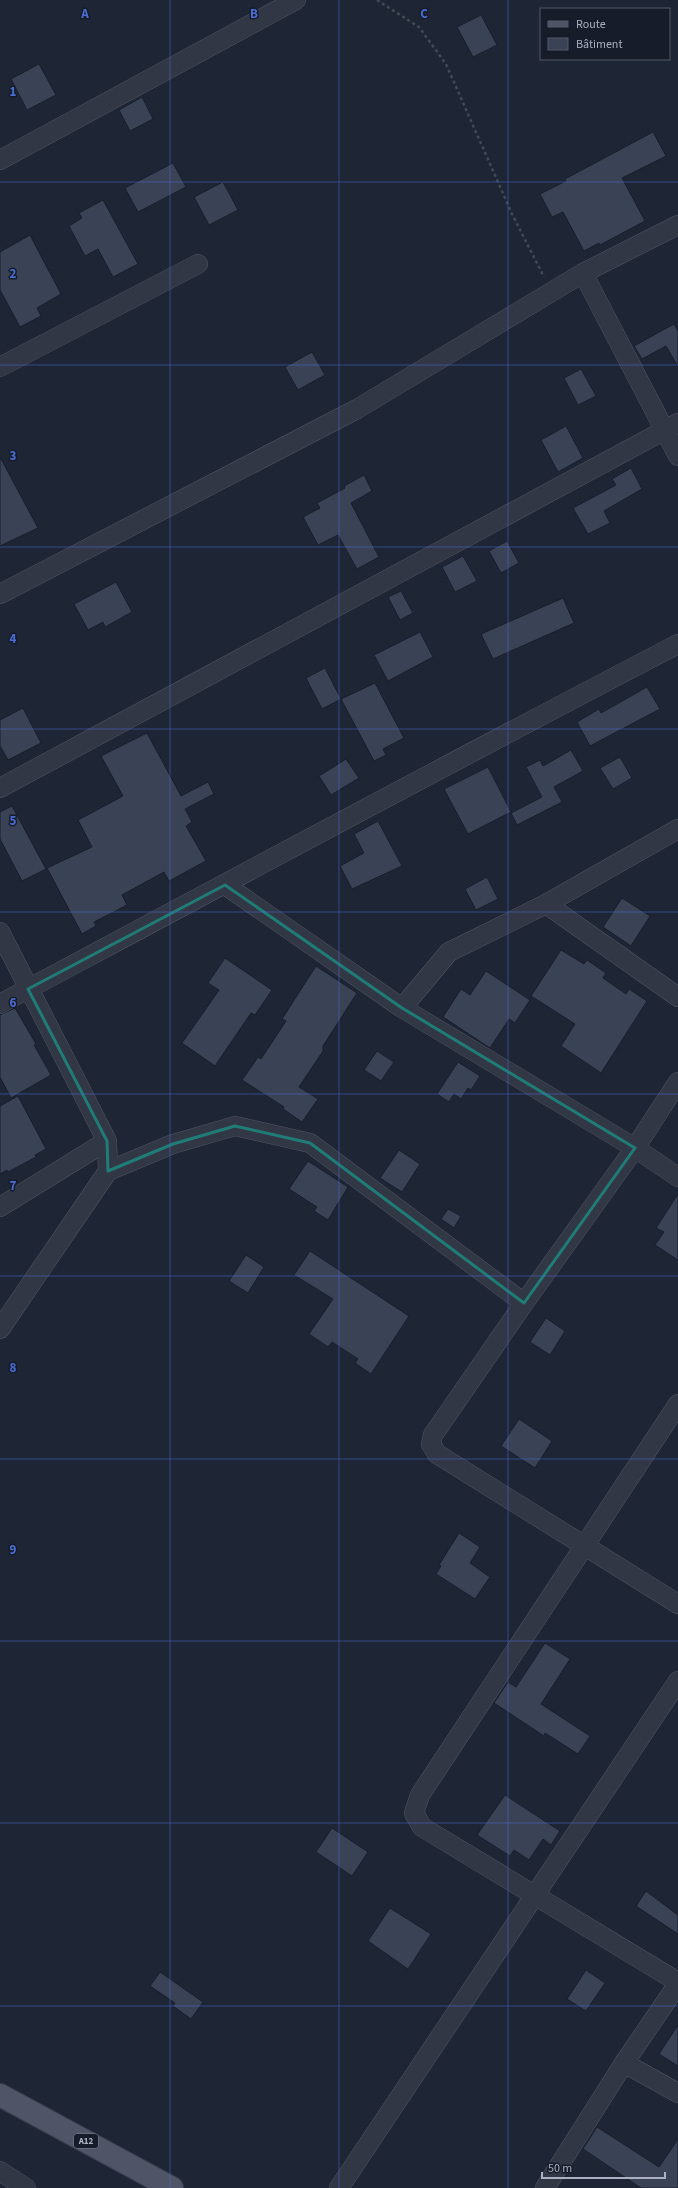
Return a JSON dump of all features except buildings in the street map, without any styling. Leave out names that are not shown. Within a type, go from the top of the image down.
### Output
[{"type":"main road","name":"A12","points":[[0,2095],[172,2188]]},
{"type":"street","points":[[0,160],[296,0]]},
{"type":"street","points":[[0,594],[357,409],[583,273],[678,225]]},
{"type":"street","points":[[0,367],[198,264]]},
{"type":"street","points":[[583,273],[671,427],[678,456]]},
{"type":"street","points":[[0,788],[671,427]]},
{"type":"street","points":[[0,1004],[225,885],[416,780],[678,644]]},
{"type":"street","points":[[402,1008],[449,952],[546,904],[678,829]]},
{"type":"street","points":[[225,885],[402,1008],[635,1148],[678,1177]]},
{"type":"street","points":[[546,904],[678,997]]},
{"type":"street","points":[[0,932],[107,1141],[108,1171]]},
{"type":"street","points":[[678,1082],[635,1148],[524,1303],[433,1435],[431,1444],[437,1454],[678,1604]]},
{"type":"street","points":[[0,1329],[108,1171],[173,1144],[235,1126],[310,1143],[524,1303]]},
{"type":"street","points":[[0,1207],[107,1141]]},
{"type":"street","points":[[545,2188],[624,2063],[678,1983],[422,1826],[414,1814],[420,1795],[678,1404]]},
{"type":"street","points":[[339,2188],[678,1681]]},
{"type":"street","points":[[624,2063],[678,2093]]},
{"type":"street","points":[[0,2172],[26,2188]]},
{"type":"path","points":[[377,0],[419,27],[446,64],[512,214],[552,292]]},
{"type":"highlighted area","points":[[225,885],[402,1008],[635,1148],[524,1303],[310,1143],[235,1126],[173,1144],[108,1171],[107,1141],[28,989]]}]
